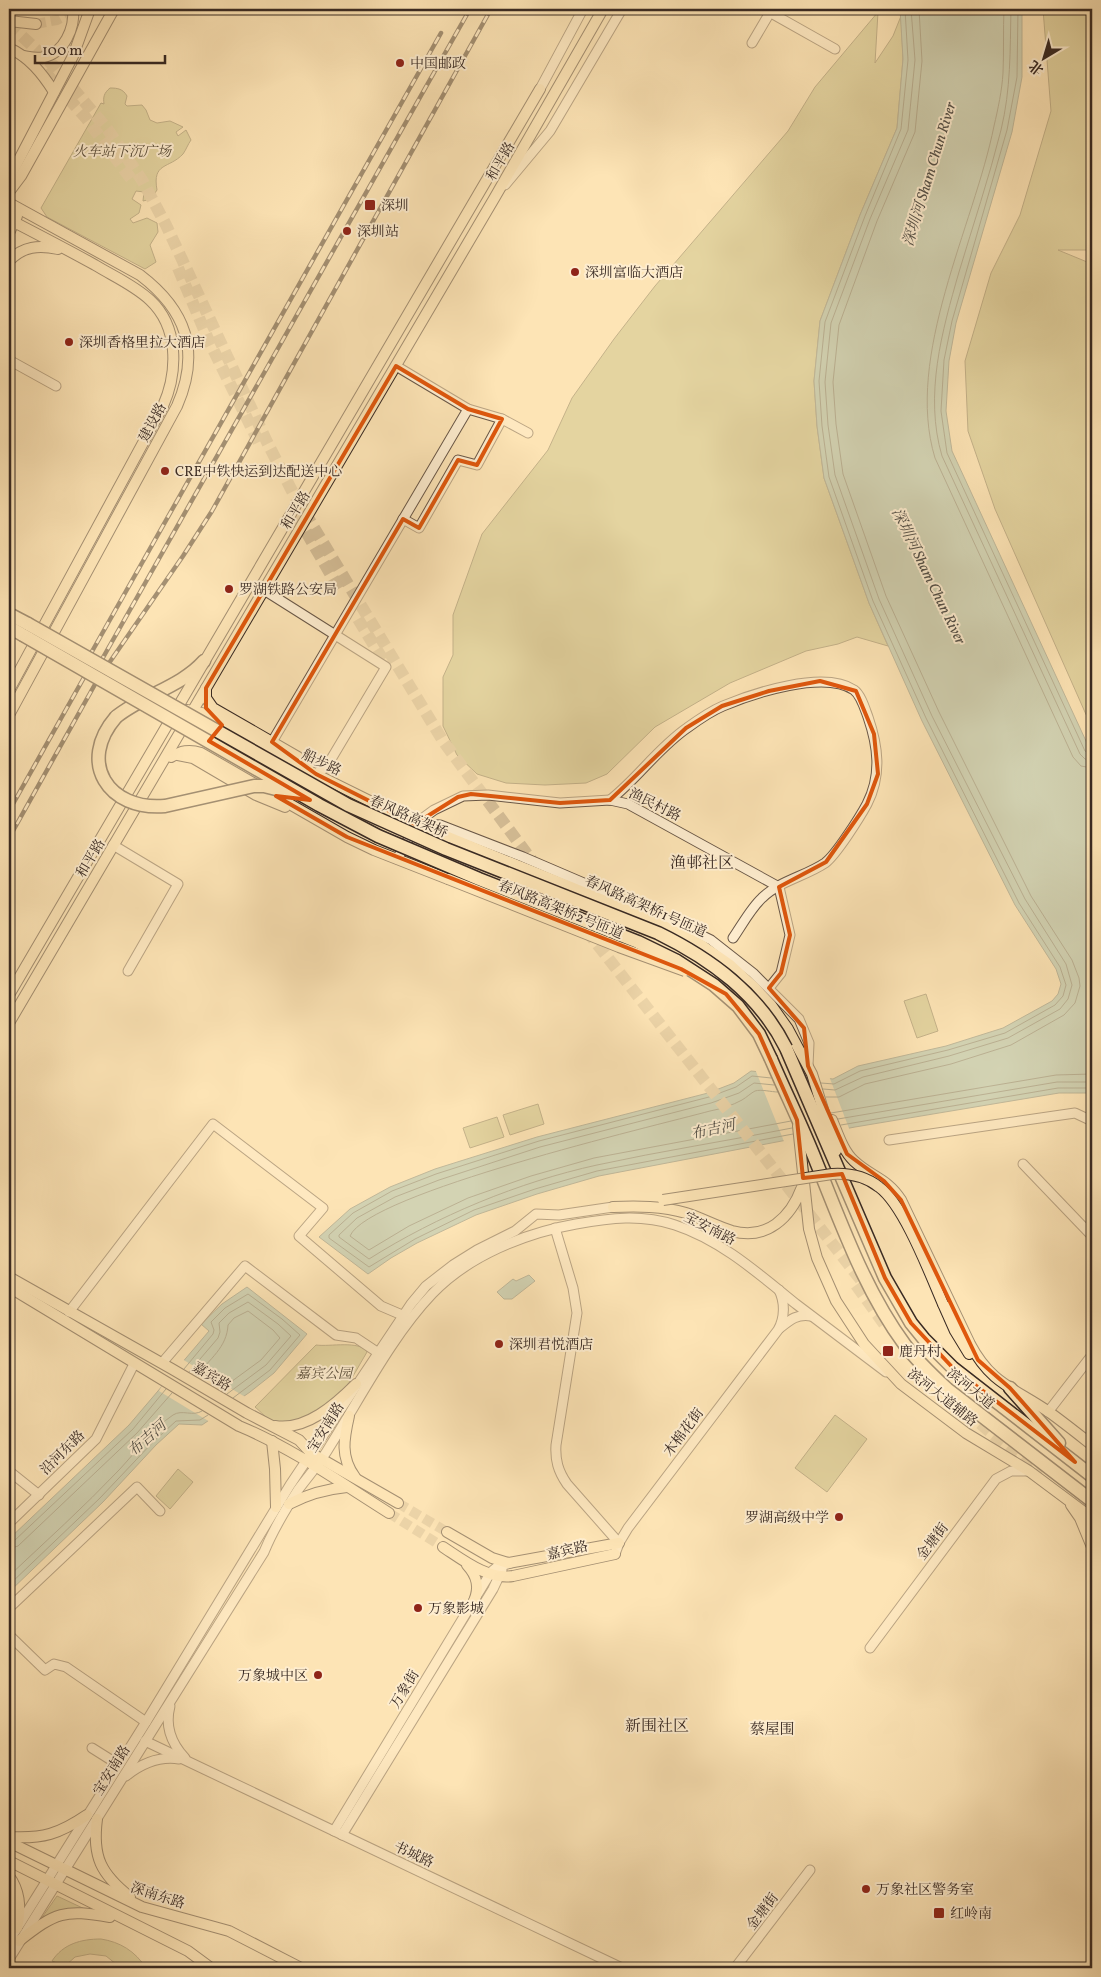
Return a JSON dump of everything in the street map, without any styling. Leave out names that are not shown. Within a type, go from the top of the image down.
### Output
[{"type":"highway","name":"春风路高架桥","points":[[9,614],[364,813],[446,849],[658,933],[687,948],[721,971],[748,995],[772,1024],[786,1048],[839,1155]]},
{"type":"highway","points":[[9,627],[369,832],[657,950],[696,972],[714,985]]},
{"type":"highway","points":[[204,661],[190,674],[130,706],[116,717],[103,734],[98,751],[98,760],[102,774],[110,787],[133,804],[143,806],[165,806],[244,787],[264,786],[278,789],[319,805]]},
{"type":"highway","name":"滨河大道","points":[[714,985],[738,1006],[750,1020],[771,1059],[854,1254],[872,1292],[905,1345],[947,1389],[1092,1501]]},
{"type":"highway","name":"滨河大道","points":[[839,1155],[848,1193],[885,1278],[898,1303],[924,1339],[975,1386],[1092,1475]]},
{"type":"highway","points":[[1010,1388],[1075,1462]]},
{"type":"main road","points":[[23,56],[42,58],[49,56],[61,46],[69,34],[72,25],[73,9]]},
{"type":"main road","points":[[9,182],[72,56],[90,9]]},
{"type":"main road","points":[[9,192],[21,176],[114,9]]},
{"type":"main road","name":"和平路","points":[[9,1023],[495,197],[603,9]]},
{"type":"main road","points":[[9,21],[36,24],[9,25]]},
{"type":"main road","points":[[9,48],[23,56],[40,71],[54,92]]},
{"type":"main road","name":"和平路","points":[[9,995],[540,89]]},
{"type":"main road","name":"建设路","points":[[9,204],[140,275],[152,284],[169,301],[178,315],[185,332],[189,355],[188,375],[177,406],[9,715]]},
{"type":"main road","points":[[9,233],[20,209]]},
{"type":"main road","points":[[9,212],[14,222]]},
{"type":"main road","name":"建设路","points":[[9,690],[163,406],[173,378],[174,364],[169,330],[151,301],[127,283],[14,222]]},
{"type":"main road","points":[[9,261],[27,248],[45,246],[71,252]]},
{"type":"main road","points":[[206,688],[204,695],[206,708],[217,720]]},
{"type":"main road","points":[[206,688],[206,698],[213,708],[298,757],[316,774]]},
{"type":"main road","points":[[172,716],[184,710],[193,710]]},
{"type":"main road","name":"船步路","points":[[193,710],[206,714],[295,764],[416,824]]},
{"type":"main road","points":[[217,761],[208,748],[210,737],[219,729],[236,731]]},
{"type":"main road","points":[[157,771],[171,757],[182,751],[194,751],[217,761],[332,828],[374,850],[397,859]]},
{"type":"main road","points":[[171,757],[179,755],[188,756],[256,794],[332,828]]},
{"type":"main road","points":[[276,796],[290,796],[300,787],[302,774],[295,764]]},
{"type":"main road","name":"春风路高架桥1号匝道","points":[[416,824],[610,902],[692,939],[730,964],[771,1006],[792,1034],[810,1070]]},
{"type":"main road","name":"春风路高架桥2号匝道","points":[[397,859],[619,947],[681,969],[714,985]]},
{"type":"main road","points":[[810,1070],[839,1155],[855,1162],[884,1181],[897,1194],[978,1360],[988,1372]]},
{"type":"main road","name":"滨河大道辅路","points":[[797,1120],[809,1229],[825,1278],[836,1301],[864,1344],[901,1384],[966,1433],[1029,1471],[1092,1518]]},
{"type":"main road","points":[[613,1207],[645,1206],[670,1210],[704,1219],[734,1232],[748,1234],[760,1232],[780,1221],[795,1202],[803,1183],[802,1161]]},
{"type":"main road","points":[[613,1207],[832,1174],[849,1174],[867,1179],[878,1186],[894,1203],[955,1331],[968,1352],[988,1372],[1048,1412],[1092,1445]]},
{"type":"main road","name":"嘉宾路","points":[[9,1277],[247,1413],[298,1440],[308,1457]]},
{"type":"main road","name":"嘉宾路","points":[[9,1287],[239,1426],[357,1480],[398,1503]]},
{"type":"main road","points":[[271,1425],[293,1425],[320,1414],[336,1404],[356,1384]]},
{"type":"main road","points":[[349,1416],[343,1438],[344,1452],[351,1472],[357,1480]]},
{"type":"main road","points":[[272,1441],[277,1489],[276,1507]]},
{"type":"main road","name":"嘉宾路","points":[[318,1463],[347,1487],[389,1513]]},
{"type":"main road","points":[[289,1504],[306,1495],[347,1487]]},
{"type":"main road","name":"滨河大道辅路","points":[[1062,1495],[1080,1518],[1092,1547]]},
{"type":"main road","points":[[447,1532],[505,1563]]},
{"type":"main road","name":"嘉宾路","points":[[505,1563],[619,1543]]},
{"type":"main road","points":[[443,1547],[469,1567],[475,1577],[478,1587],[474,1600]]},
{"type":"main road","name":"嘉宾路","points":[[495,1575],[513,1576],[615,1554]]},
{"type":"main road","points":[[455,1555],[495,1575]]},
{"type":"main road","points":[[9,1836],[36,1838],[53,1834],[92,1817],[95,1844],[102,1868],[113,1884],[142,1908]]},
{"type":"main road","name":"深南东路","points":[[9,1842],[142,1908],[229,1931],[302,1968]]},
{"type":"main road","points":[[9,1861],[188,1951],[211,1968]]},
{"type":"main road","points":[[9,1876],[15,1886],[19,1902],[17,1928]]},
{"type":"main road","points":[[14,1941],[43,1922],[58,1916],[87,1913],[121,1918]]},
{"type":"street","points":[[540,89],[583,9]]},
{"type":"street","points":[[495,197],[550,131],[622,9]]},
{"type":"street","points":[[752,43],[769,10],[835,49]]},
{"type":"street","points":[[9,360],[56,386]]},
{"type":"street","points":[[396,366],[468,409],[502,419],[528,433]]},
{"type":"street","points":[[272,742],[468,409]]},
{"type":"street","points":[[403,519],[419,528],[458,460],[477,465],[502,419]]},
{"type":"street","points":[[264,590],[386,666],[327,766],[316,774]]},
{"type":"street","points":[[610,800],[626,787],[660,750],[680,733],[722,706],[796,684],[820,681],[842,685],[856,691],[865,708],[874,734],[878,760],[878,774],[867,804],[826,862],[762,898],[733,938]]},
{"type":"street","name":"渔民村路","points":[[397,859],[416,824],[434,810],[463,796],[488,795],[560,803],[610,800],[620,801],[637,808],[779,887]]},
{"type":"street","points":[[416,824],[440,825],[486,842],[686,927],[728,952],[770,988],[795,1014],[804,1028],[809,1048],[810,1070]]},
{"type":"street","points":[[113,845],[178,884],[128,971]]},
{"type":"street","points":[[770,988],[781,973],[790,936],[779,887]]},
{"type":"street","points":[[889,1140],[1076,1113],[1092,1122]]},
{"type":"street","points":[[69,1312],[213,1124],[323,1208],[299,1236],[381,1306],[402,1315]]},
{"type":"street","points":[[1023,1164],[1092,1236]]},
{"type":"street","name":"宝安南路","points":[[92,1817],[119,1765],[276,1507],[377,1352],[402,1315],[422,1290],[442,1273],[477,1250],[515,1231],[536,1214],[559,1215],[613,1207]]},
{"type":"street","name":"宝安南路","points":[[14,1941],[92,1817],[121,1779],[264,1552],[274,1528],[289,1504],[349,1416],[408,1322],[433,1293],[485,1256],[524,1238],[555,1228],[612,1218],[641,1217],[657,1220],[696,1233],[714,1243],[778,1289],[901,1384]]},
{"type":"street","points":[[555,1228],[573,1288],[577,1313],[556,1445],[556,1462],[566,1484],[619,1543]]},
{"type":"street","points":[[162,1364],[245,1266],[336,1335],[356,1338],[377,1352]]},
{"type":"street","name":"木棉花街","points":[[615,1554],[619,1543],[778,1330],[783,1320],[783,1302],[778,1289]]},
{"type":"street","name":"木棉花街","points":[[778,1330],[792,1317],[811,1316]]},
{"type":"street","points":[[1048,1412],[1092,1355]]},
{"type":"street","name":"沿河东路","points":[[9,1523],[96,1439],[134,1364]]},
{"type":"street","name":"金塘街","points":[[870,1648],[991,1486],[1004,1473],[1020,1470],[1029,1471]]},
{"type":"street","points":[[9,1471],[39,1495]]},
{"type":"street","points":[[9,1608],[137,1487],[160,1511]]},
{"type":"street","name":"万象街","points":[[338,1833],[495,1575],[493,1570],[505,1563]]},
{"type":"street","name":"万象街","points":[[338,1833],[474,1600],[495,1575]]},
{"type":"street","points":[[9,1635],[45,1670],[54,1664],[66,1667],[146,1722]]},
{"type":"street","name":"书城路","points":[[171,1700],[168,1716],[172,1738],[177,1749],[193,1764]]},
{"type":"street","name":"书城路","points":[[145,1741],[622,1968]]},
{"type":"street","points":[[92,1748],[119,1765]]},
{"type":"street","name":"书城路","points":[[121,1779],[139,1767],[159,1760],[172,1758],[193,1764]]},
{"type":"street","name":"金塘街","points":[[736,1968],[810,1870]]},
{"type":"street","name":"宝安南路","points":[[9,1959],[17,1928],[50,1883]]},
{"type":"highlighted area","points":[[396,366],[468,409],[502,419],[477,465],[458,460],[419,528],[403,519],[272,742],[316,774],[415,824],[458,797],[471,794],[560,803],[610,800],[686,728],[722,706],[769,691],[820,681],[856,691],[874,734],[878,774],[867,804],[826,862],[779,887],[790,935],[781,973],[769,988],[804,1028],[808,1066],[847,1154],[884,1181],[901,1200],[978,1360],[1010,1388],[1075,1462],[953,1368],[911,1323],[885,1278],[842,1174],[803,1178],[797,1120],[759,1034],[726,994],[681,969],[347,837],[276,796],[310,800],[209,741],[222,725],[206,708],[206,688]]},
{"type":"green space","points":[[1043,9],[1092,9],[1092,250],[1058,250],[1092,264],[1092,728],[995,509],[968,431],[965,361],[991,273],[1020,215],[1051,111]]},
{"type":"green space","points":[[878,12],[875,63],[893,36],[901,16],[903,59],[897,128],[860,215],[820,321],[814,381],[817,426],[824,478],[869,603],[888,646],[857,637],[838,644],[806,651],[730,683],[655,727],[607,774],[586,783],[545,785],[506,783],[477,774],[457,755],[443,726],[443,677],[453,655],[453,615],[482,534],[548,450],[572,398],[614,339],[655,286],[788,131],[815,87]]},
{"type":"green space","name":"火车站下沉广场","points":[[110,88],[124,92],[127,96],[125,104],[127,106],[142,105],[150,120],[157,123],[170,121],[183,127],[176,132],[178,136],[186,130],[191,140],[178,159],[159,170],[156,181],[157,190],[151,199],[143,201],[144,192],[136,191],[132,199],[141,205],[139,213],[130,219],[133,223],[147,218],[157,223],[158,232],[150,245],[156,262],[145,269],[47,217],[41,208],[101,103],[104,104],[104,95]]},
{"type":"green space","points":[[926,994],[938,1031],[917,1038],[904,1001]]},
{"type":"green space","points":[[538,1104],[544,1124],[510,1135],[503,1115]]},
{"type":"green space","points":[[497,1117],[504,1137],[470,1148],[463,1128]]},
{"type":"green space","name":"嘉宾公园","points":[[316,1345],[351,1345],[363,1348],[367,1352],[346,1387],[329,1403],[300,1419],[281,1423],[273,1422],[255,1407]]},
{"type":"green space","points":[[835,1415],[867,1439],[827,1492],[795,1468]]},
{"type":"green space","points":[[178,1469],[193,1482],[170,1509],[156,1496]]},
{"type":"green space","points":[[57,1896],[89,1911],[41,1919]]},
{"type":"green space","points":[[101,1939],[115,1942],[126,1948],[146,1968],[121,1968],[106,1956],[90,1954],[75,1957],[65,1966],[52,1961],[61,1950],[73,1944],[80,1941]]},
{"type":"water","points":[[900,9],[1022,9],[1022,77],[1012,132],[956,323],[949,361],[946,411],[952,451],[1092,754],[1092,1093],[1059,1093],[855,1127],[599,1176],[537,1194],[476,1215],[417,1243],[368,1274],[319,1237],[350,1209],[390,1187],[435,1169],[537,1137],[708,1093],[734,1083],[751,1071],[833,1079],[858,1066],[946,1046],[1003,1028],[1052,1001],[1058,994],[1061,984],[1056,969],[1015,905],[922,721],[869,603],[824,478],[817,426],[814,381],[820,321],[860,215],[897,128],[903,59]]},
{"type":"water","points":[[529,1275],[535,1281],[512,1299],[504,1299],[497,1292],[513,1279],[516,1281]]},
{"type":"water","name":"布吉河","points":[[247,1287],[307,1334],[274,1373],[250,1392],[202,1425],[179,1424],[156,1445],[103,1502],[9,1592],[9,1539],[129,1425],[209,1331],[201,1324],[222,1304]]},
{"type":"pier","points":[[755,1069],[829,1076],[850,1131],[785,1144]]},
{"type":"pier","points":[[182,1359],[247,1398],[210,1422],[159,1391],[167,1377]]},
{"type":"tunnel","points":[[36,24],[57,20],[78,9]]},
{"type":"tunnel","points":[[9,24],[56,68],[108,130],[142,180],[166,225],[267,442],[293,493],[443,741],[536,866]]},
{"type":"tunnel","points":[[32,58],[86,118],[132,180]]},
{"type":"tunnel","points":[[178,268],[208,339],[261,447]]},
{"type":"tunnel","points":[[297,516],[342,594]]},
{"type":"tunnel","points":[[358,619],[383,660]]},
{"type":"tunnel","points":[[553,888],[868,1289]]},
{"type":"tunnel","points":[[856,1285],[887,1328]]},
{"type":"tunnel","points":[[953,1400],[1040,1475]]},
{"type":"tunnel","points":[[398,1503],[447,1532]]},
{"type":"tunnel","points":[[389,1513],[443,1547]]},
{"type":"railway","points":[[92,677],[470,9]]},
{"type":"railway","points":[[9,838],[98,679],[212,511],[491,9]]},
{"type":"railway","points":[[81,671],[441,33]]},
{"type":"railway","points":[[9,811],[91,665]]},
{"type":"place","name":"中国邮政","points":[[400,63]]},
{"type":"place","name":"深圳","points":[[370,205]]},
{"type":"place","name":"深圳站","points":[[347,231]]},
{"type":"place","name":"深圳富临大酒店","points":[[575,272]]},
{"type":"place","name":"深圳香格里拉大酒店","points":[[69,342]]},
{"type":"place","name":"CRE中铁快运到达配送中心","points":[[165,471]]},
{"type":"place","name":"罗湖铁路公安局","points":[[229,589]]},
{"type":"place","name":"深圳君悦酒店","points":[[499,1344]]},
{"type":"place","name":"鹿丹村","points":[[888,1351]]},
{"type":"place","name":"罗湖高级中学","points":[[839,1517]]},
{"type":"place","name":"万象影城","points":[[418,1608]]},
{"type":"place","name":"万象城中区","points":[[318,1675]]},
{"type":"place","name":"万象社区警务室","points":[[866,1889]]},
{"type":"place","name":"红岭南","points":[[939,1913]]},
{"type":"district","name":"渔邨社区","points":[[702,862]]},
{"type":"district","name":"新围社区","points":[[657,1725]]},
{"type":"district","name":"蔡屋围","points":[[772,1729]]},
{"type":"water label","name":"深圳河 Sham Chun River","points":[[929,174]]},
{"type":"water label","name":"深圳河 Sham Chun River","points":[[929,576]]}]
